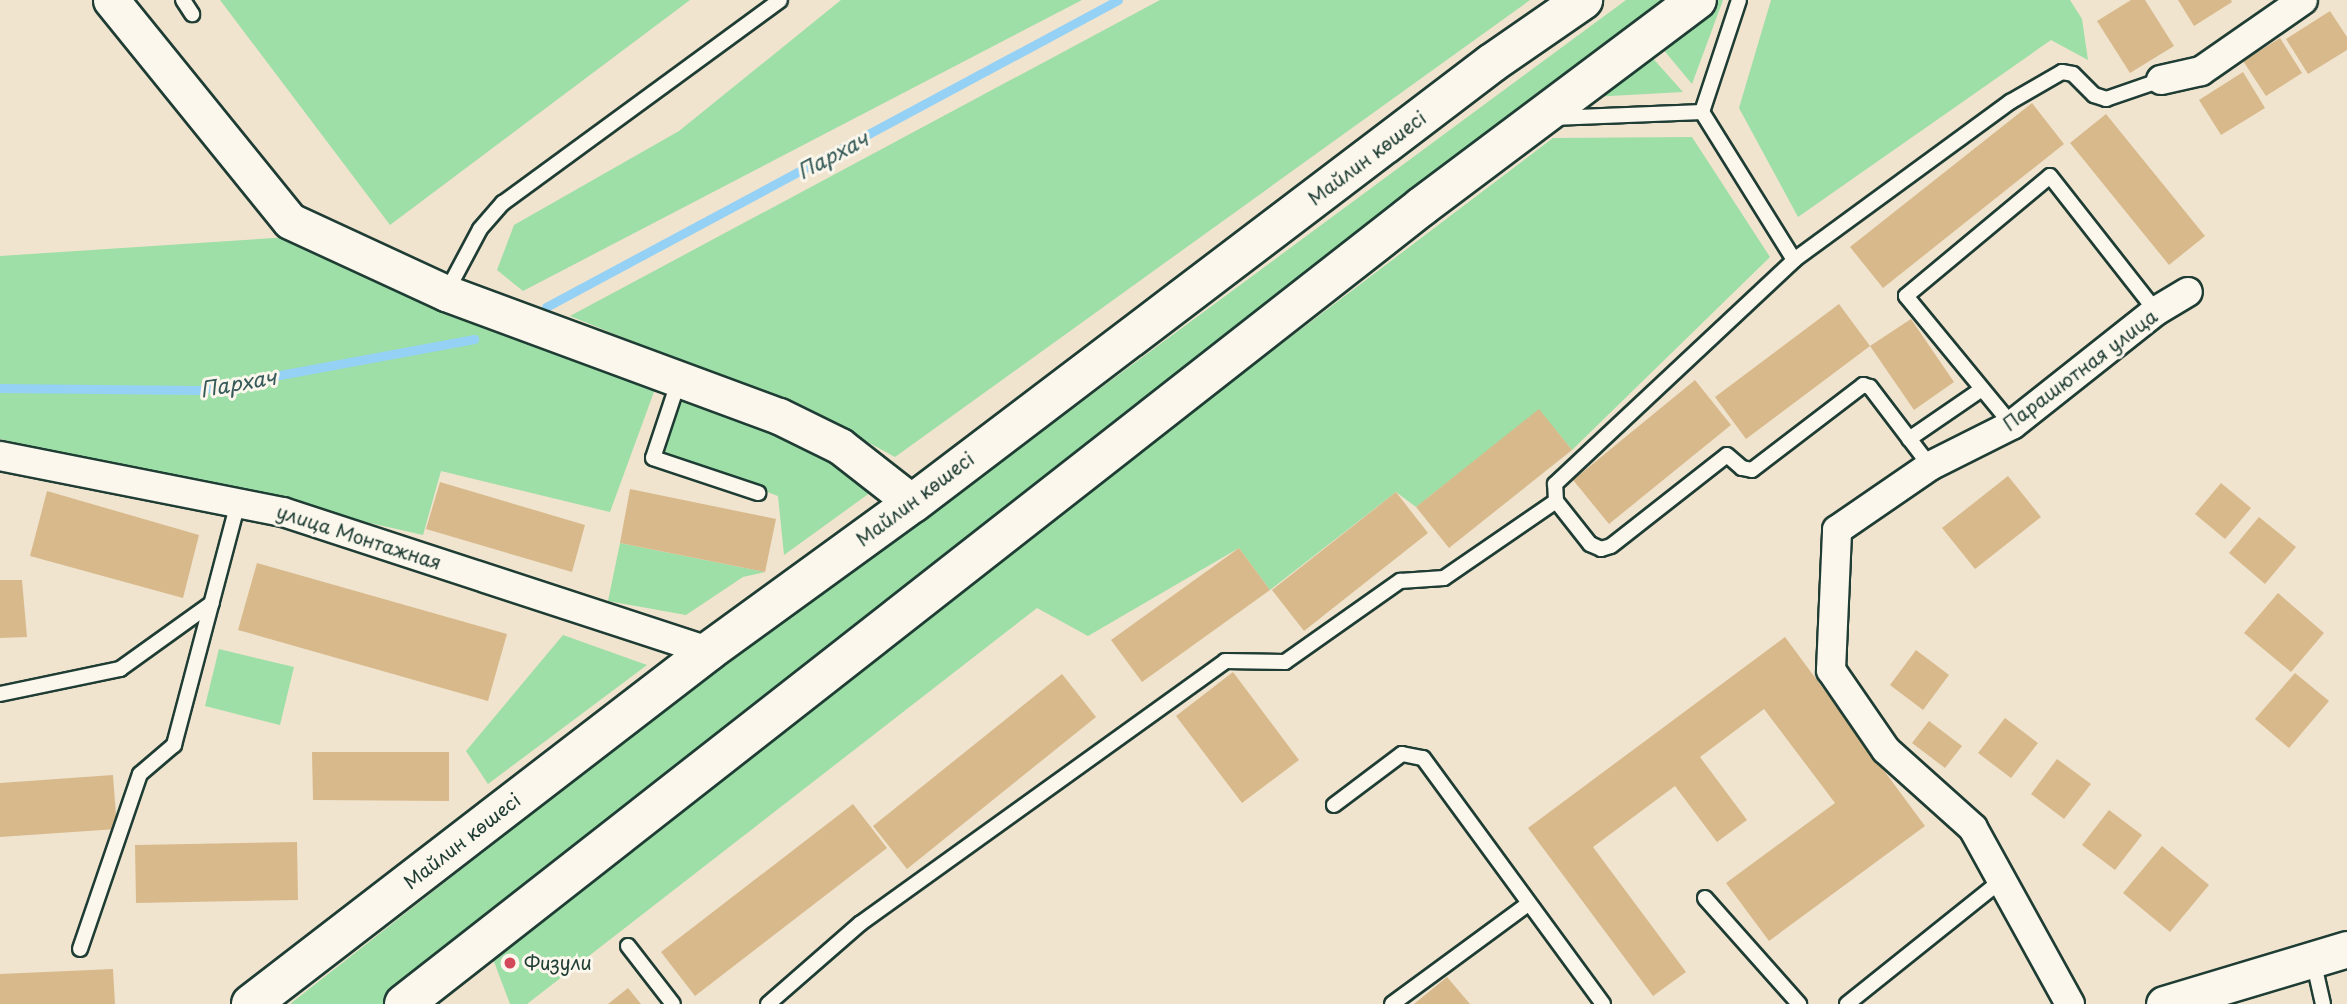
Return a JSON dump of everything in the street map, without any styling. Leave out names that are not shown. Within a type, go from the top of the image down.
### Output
[{"type":"main road","name":"Майлин көшесі","points":[[251,1004],[709,651],[913,503],[1492,63],[1583,0]]},
{"type":"main road","points":[[404,1004],[1538,119],[1698,0]]},
{"type":"street","points":[[111,0],[290,221],[446,293],[779,416],[840,446],[913,503]]},
{"type":"street","points":[[2161,80],[2201,71],[2303,0]]},
{"type":"street","name":"Парашютная улица","points":[[2070,1004],[1973,828],[1885,750],[1831,670],[1837,530],[1930,466],[2012,425],[2156,312],[2188,292]]},
{"type":"street","name":"улица Монтажная","points":[[0,456],[282,512],[709,651]]},
{"type":"street","points":[[2164,1004],[2347,949]]},
{"type":"lane","points":[[183,0],[191,13]]},
{"type":"lane","points":[[446,293],[480,229],[503,203],[780,0]]},
{"type":"lane","points":[[1702,112],[1740,0]]},
{"type":"lane","points":[[1930,466],[1870,387],[1863,384],[1752,470],[1742,468],[1727,455],[1611,546],[1590,544],[1556,501],[1555,484],[1794,260],[2010,102],[2062,72],[2073,74],[2095,95],[2106,99],[2161,80]]},
{"type":"lane","points":[[1538,119],[1702,112]]},
{"type":"lane","points":[[1702,112],[1794,260]]},
{"type":"lane","points":[[2012,425],[1907,299],[1907,292],[2050,176],[2156,312]]},
{"type":"lane","points":[[679,378],[653,458],[758,493]]},
{"type":"lane","points":[[1909,439],[1982,389]]},
{"type":"lane","points":[[768,1004],[861,923],[1225,661],[1285,662],[1400,581],[1444,578],[1556,501]]},
{"type":"lane","points":[[80,948],[140,774],[174,746],[238,502]]},
{"type":"lane","points":[[0,694],[120,668],[212,603]]},
{"type":"lane","points":[[1334,805],[1402,754],[1418,755],[1429,763],[1528,904],[1603,1004]]},
{"type":"lane","points":[[1847,1004],[2002,880]]},
{"type":"lane","points":[[1705,898],[1799,1004]]},
{"type":"lane","points":[[1392,1004],[1528,904]]},
{"type":"lane","points":[[628,946],[673,1004]]},
{"type":"lane","points":[[2313,959],[2323,1004]]},
{"type":"green space","points":[[220,0],[690,0],[390,225]]},
{"type":"green space","points":[[841,0],[1082,0],[523,291],[497,270],[514,225],[679,131]]},
{"type":"green space","points":[[1160,0],[1530,0],[895,457],[829,421],[570,316]]},
{"type":"green space","points":[[1626,0],[1678,0],[383,1004],[290,1004],[651,720]]},
{"type":"green space","points":[[1717,0],[1723,0],[1692,84],[1657,42]]},
{"type":"green space","points":[[1771,0],[2070,0],[2082,19],[2088,60],[2051,40],[1798,217],[1739,108]]},
{"type":"green space","points":[[1649,54],[1683,92],[1591,97]]},
{"type":"green space","points":[[1692,137],[1770,257],[1572,450],[1539,410],[1416,507],[1396,492],[1270,590],[1239,548],[1088,636],[1037,608],[527,1004],[510,1004],[493,959],[977,575],[1553,138]]},
{"type":"green space","points":[[289,237],[444,310],[655,389],[610,512],[441,471],[423,535],[0,439],[0,256]]},
{"type":"green space","points":[[685,388],[775,423],[878,487],[784,555],[778,496],[663,453]]},
{"type":"green space","points":[[620,543],[765,572],[743,577],[686,615],[608,601]]},
{"type":"green space","points":[[563,635],[647,665],[488,784],[466,751]]},
{"type":"green space","points":[[219,649],[294,667],[280,725],[205,706]]},
{"type":"building","points":[[2131,0],[2145,0],[2174,46],[2130,73],[2097,21]]},
{"type":"building","points":[[2178,0],[2231,0],[2232,2],[2194,26]]},
{"type":"building","points":[[2330,11],[2347,37],[2347,50],[2308,74],[2286,39]]},
{"type":"building","points":[[2280,38],[2302,73],[2266,96],[2243,61]]},
{"type":"building","points":[[2243,72],[2265,108],[2221,135],[2199,100]]},
{"type":"building","points":[[2032,103],[2064,144],[1883,288],[1850,247]]},
{"type":"building","points":[[2106,114],[2205,236],[2169,265],[2070,143]]},
{"type":"building","points":[[1839,304],[1870,346],[1746,439],[1715,397]]},
{"type":"building","points":[[1911,319],[1954,382],[1914,410],[1870,346]]},
{"type":"building","points":[[1695,380],[1731,425],[1609,524],[1573,480]]},
{"type":"building","points":[[1539,409],[1572,450],[1449,548],[1416,507]]},
{"type":"building","points":[[2008,476],[2041,517],[1975,569],[1942,528]]},
{"type":"building","points":[[440,482],[585,525],[572,572],[426,529]]},
{"type":"building","points":[[2221,483],[2251,508],[2225,539],[2195,514]]},
{"type":"building","points":[[630,489],[776,519],[765,572],[620,543]]},
{"type":"building","points":[[47,491],[199,535],[183,598],[30,556]]},
{"type":"building","points":[[1396,492],[1428,533],[1304,631],[1272,590]]},
{"type":"building","points":[[2259,517],[2296,547],[2265,584],[2229,553]]},
{"type":"building","points":[[1239,548],[1270,590],[1142,682],[1111,640]]},
{"type":"building","points":[[257,563],[507,634],[488,701],[238,630]]},
{"type":"building","points":[[0,580],[22,580],[27,637],[0,638]]},
{"type":"building","points":[[2278,593],[2324,633],[2291,672],[2244,633]]},
{"type":"building","points":[[1785,637],[1925,826],[1769,941],[1726,883],[1835,803],[1764,709],[1700,757],[1747,820],[1717,842],[1675,786],[1593,847],[1686,972],[1653,996],[1528,828]]},
{"type":"building","points":[[1916,650],[1949,675],[1923,710],[1890,685]]},
{"type":"building","points":[[1233,672],[1299,760],[1242,803],[1176,716]]},
{"type":"building","points":[[2295,673],[2329,701],[2289,748],[2255,719]]},
{"type":"building","points":[[1062,674],[1096,717],[907,869],[873,826]]},
{"type":"building","points":[[2005,718],[2038,743],[2011,778],[1978,753]]},
{"type":"building","points":[[1929,721],[1962,746],[1945,768],[1912,743]]},
{"type":"building","points":[[312,752],[449,752],[449,801],[313,800]]},
{"type":"building","points":[[2057,759],[2091,784],[2064,819],[2031,794]]},
{"type":"building","points":[[113,775],[117,829],[0,837],[0,783]]},
{"type":"building","points":[[853,804],[887,848],[695,996],[661,952]]},
{"type":"building","points":[[2109,810],[2142,835],[2115,870],[2082,845]]},
{"type":"building","points":[[297,842],[298,900],[136,903],[135,845]]},
{"type":"building","points":[[2162,846],[2209,885],[2170,932],[2123,893]]},
{"type":"building","points":[[113,969],[115,1004],[0,1004],[0,974]]},
{"type":"building","points":[[1447,977],[1470,1004],[1414,1004]]},
{"type":"building","points":[[628,988],[641,1004],[608,1004]]},
{"type":"waterway","name":"Пархач","points":[[546,307],[1118,0]]},
{"type":"waterway","name":"Пархач","points":[[0,388],[199,390],[474,339]]},
{"type":"place","name":"Физули","points":[[510,963]]}]
